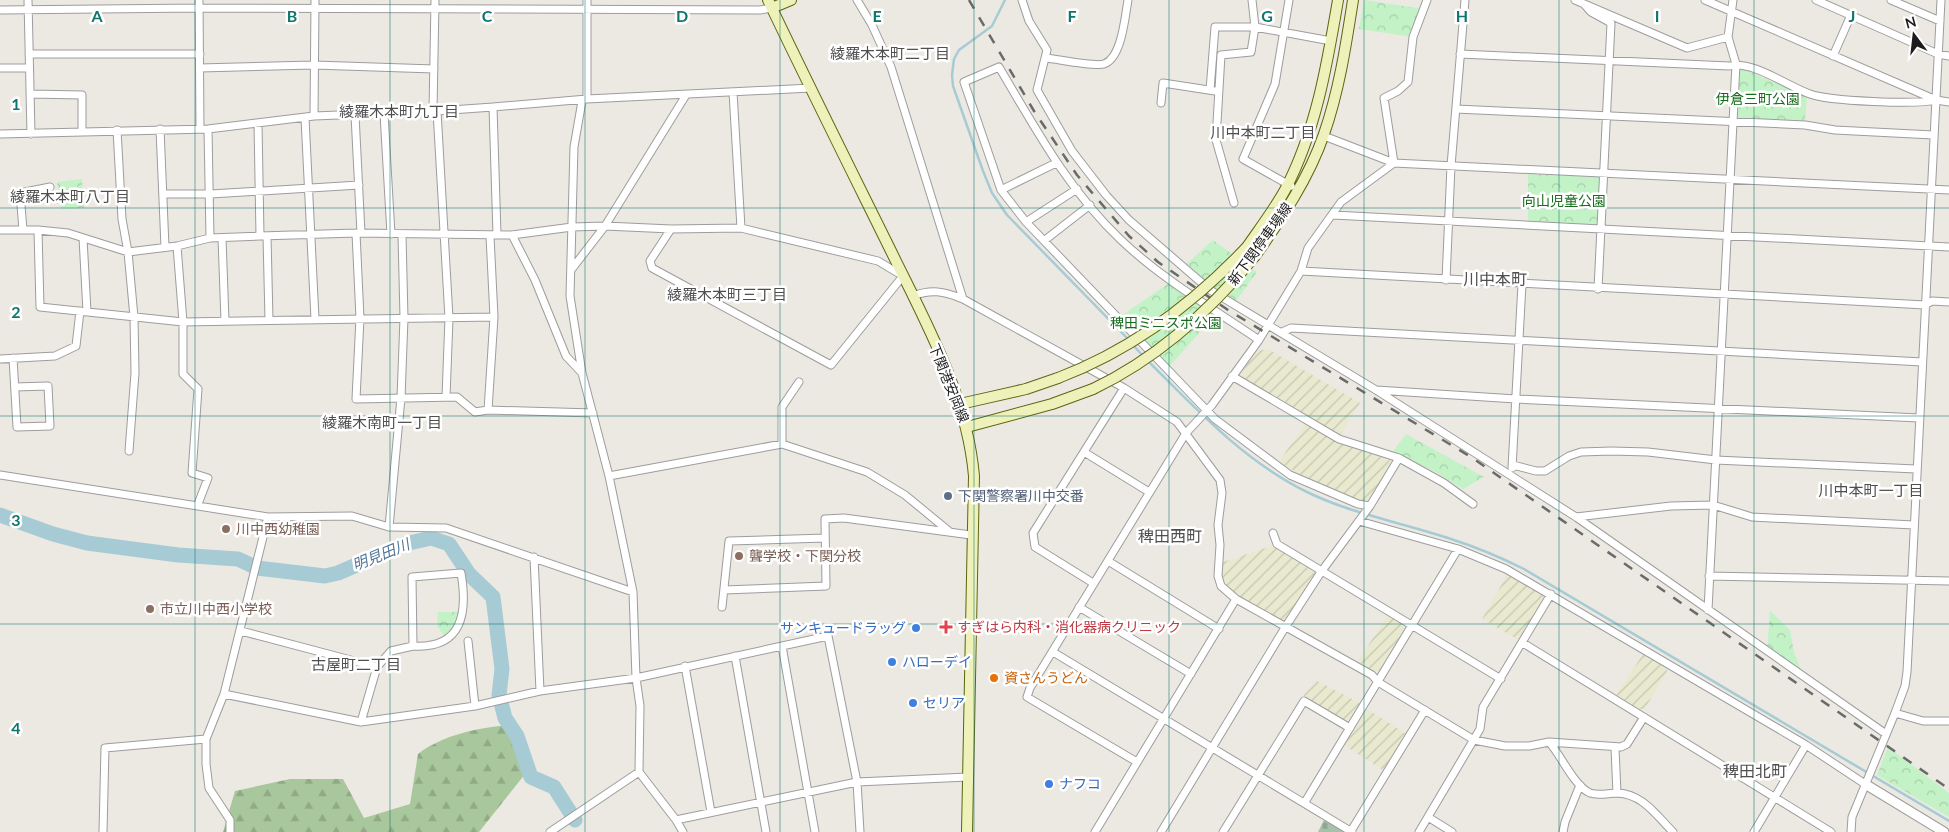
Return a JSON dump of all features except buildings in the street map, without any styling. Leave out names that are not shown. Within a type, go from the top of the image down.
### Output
[{"type":"main road","points":[[770,4],[791,0]]},
{"type":"main road","name":"新下関停車場線","points":[[960,404],[1026,389],[1058,378],[1110,355],[1160,325],[1216,280],[1247,247],[1270,216],[1288,184],[1302,152],[1325,76],[1338,0]]},
{"type":"main road","name":"新下関停車場線","points":[[967,427],[1052,404],[1093,389],[1118,377],[1151,356],[1199,318],[1229,288],[1255,256],[1298,190],[1324,136],[1340,76],[1353,0]]},
{"type":"main road","name":"下関港安岡線","points":[[770,4],[903,276],[960,404],[967,427],[974,476],[971,535],[967,832]]},
{"type":"street","points":[[28,0],[31,134]]},
{"type":"street","points":[[199,0],[200,129]]},
{"type":"street","points":[[314,116],[315,0]]},
{"type":"street","points":[[436,0],[435,111],[449,318],[446,397]]},
{"type":"street","points":[[587,0],[585,100],[574,147],[570,296],[582,373],[609,476],[632,592],[636,678],[640,706],[639,772],[683,832]]},
{"type":"street","points":[[857,0],[872,25],[891,67],[963,299]]},
{"type":"street","points":[[1022,0],[1029,21],[1047,50],[1037,90],[1072,150],[1106,195],[1129,220],[1182,268],[1210,290],[1376,390],[1576,517],[1886,734]]},
{"type":"street","points":[[1046,58],[1103,64],[1112,60],[1121,40],[1128,0]]},
{"type":"street","points":[[1214,91],[1221,55],[1251,52],[1255,27],[1252,0]]},
{"type":"street","points":[[1289,0],[1275,84],[1243,159],[1298,190]]},
{"type":"street","points":[[1394,163],[1384,98],[1398,91],[1408,82],[1413,37],[1427,0]]},
{"type":"street","points":[[1446,280],[1452,166],[1465,0]]},
{"type":"street","points":[[1575,0],[1688,48],[1728,37]]},
{"type":"street","points":[[1705,0],[1936,100]]},
{"type":"street","points":[[1708,610],[1736,64],[1728,37],[1732,0]]},
{"type":"street","points":[[1816,0],[1938,54],[1949,56]]},
{"type":"street","points":[[1891,0],[1940,21]]},
{"type":"street","points":[[1851,832],[1852,817],[1895,713],[1905,686],[1907,672],[1941,0]]},
{"type":"street","points":[[0,10],[199,8],[760,10],[770,4]]},
{"type":"street","points":[[1584,4],[1591,12],[1611,23],[1598,289]]},
{"type":"street","points":[[1833,56],[1851,15]]},
{"type":"street","points":[[1234,203],[1216,140],[1214,91],[1215,27],[1255,27],[1285,31],[1331,41]]},
{"type":"street","points":[[29,54],[200,54]]},
{"type":"street","points":[[1460,54],[1729,66],[1742,64],[1812,95],[1888,102],[1936,100],[1949,102]]},
{"type":"street","points":[[200,68],[314,65],[434,69]]},
{"type":"street","points":[[1259,340],[1154,268],[1120,240],[1056,163],[999,67],[964,82],[1001,190],[1026,222],[1206,411],[1290,475],[1369,507]]},
{"type":"street","points":[[0,68],[29,68]]},
{"type":"street","points":[[1161,103],[1163,83],[1214,91]]},
{"type":"street","points":[[0,134],[208,129],[314,116],[493,108],[585,100],[811,88]]},
{"type":"street","points":[[733,92],[741,228]]},
{"type":"street","points":[[30,94],[82,95],[82,132]]},
{"type":"street","points":[[571,271],[605,226],[686,95]]},
{"type":"street","points":[[488,410],[494,317],[493,108]]},
{"type":"street","points":[[1456,109],[1805,125],[1834,130],[1934,135]]},
{"type":"street","points":[[384,114],[391,234]]},
{"type":"street","points":[[355,115],[359,186],[360,318],[356,399],[457,397],[475,412],[488,410],[593,413]]},
{"type":"street","points":[[304,118],[315,319]]},
{"type":"street","points":[[258,123],[259,192],[264,236],[269,320]]},
{"type":"street","points":[[208,129],[211,194],[210,238]]},
{"type":"street","points":[[116,130],[122,219],[128,252],[134,317],[135,373],[128,451]]},
{"type":"street","points":[[160,130],[165,247]]},
{"type":"street","points":[[1324,136],[1394,163],[1949,190]]},
{"type":"street","points":[[1001,190],[1056,163]]},
{"type":"street","points":[[1137,762],[1027,697],[1030,688],[1186,433],[1206,411],[1259,340],[1301,271],[1308,248],[1342,202],[1394,163]]},
{"type":"street","points":[[163,194],[211,194],[359,186]]},
{"type":"street","points":[[23,230],[20,193],[50,187]]},
{"type":"street","points":[[1026,222],[1077,189]]},
{"type":"street","points":[[1044,240],[1090,205]]},
{"type":"street","points":[[1333,215],[1949,247]]},
{"type":"street","points":[[0,230],[38,230],[68,234],[128,252],[176,246],[210,238],[311,234],[512,236],[572,227],[741,228],[878,261],[903,276],[831,365],[652,268],[650,260],[672,229]]},
{"type":"street","points":[[38,230],[40,307],[183,322],[494,317]]},
{"type":"street","points":[[389,527],[400,398],[404,318],[402,235]]},
{"type":"street","points":[[512,236],[535,280],[566,356],[582,373]]},
{"type":"street","points":[[0,359],[55,356],[76,346],[83,311],[83,238]]},
{"type":"street","points":[[222,238],[225,321]]},
{"type":"street","points":[[176,246],[183,322],[183,374],[198,390],[192,473],[208,478],[198,504]]},
{"type":"street","points":[[1301,271],[1724,296],[1925,305],[1932,301],[1949,302]]},
{"type":"street","points":[[1510,476],[1513,465],[1522,284]]},
{"type":"street","points":[[912,296],[927,290],[942,290],[963,299],[1124,388],[1177,422],[1220,480],[1222,493],[1218,525],[1220,545],[1218,576],[1221,586],[1236,599],[1372,675],[1378,682],[1474,740],[1505,746],[1529,746],[1549,742],[1615,748],[1627,744],[1644,717]]},
{"type":"street","points":[[1282,332],[1291,328],[1520,342],[1922,362]]},
{"type":"street","points":[[14,358],[15,388],[17,427],[50,426],[48,386],[15,388]]},
{"type":"street","points":[[1232,376],[1339,439],[1399,458],[1444,483],[1473,504]]},
{"type":"street","points":[[782,444],[782,407],[799,382]]},
{"type":"street","points":[[1093,583],[1035,547],[1033,533],[1124,388]]},
{"type":"street","points":[[1376,390],[1516,399],[1919,418]]},
{"type":"street","points":[[609,476],[782,444],[867,472],[904,495],[950,532]]},
{"type":"street","points":[[1513,465],[1536,471],[1545,471],[1569,456],[1581,452],[1611,451],[1648,452],[1716,460],[1916,469]]},
{"type":"street","points":[[1084,452],[1149,492]]},
{"type":"street","points":[[1161,832],[1286,626],[1321,572],[1369,507],[1399,458]]},
{"type":"street","points":[[0,475],[198,504],[268,517],[352,516],[389,527],[446,528],[632,592]]},
{"type":"street","points":[[1576,517],[1672,506],[1713,505],[1752,517],[1914,525]]},
{"type":"street","points":[[230,832],[230,820],[209,788],[206,764],[206,739],[224,694],[268,517]]},
{"type":"street","points":[[724,590],[826,586],[824,518],[844,518],[971,535]]},
{"type":"street","points":[[1360,520],[1458,549],[1506,569],[1806,745],[1944,832]]},
{"type":"street","points":[[1273,533],[1277,544],[1501,679]]},
{"type":"street","points":[[722,607],[729,541],[825,538]]},
{"type":"street","points":[[1305,802],[1458,549]]},
{"type":"street","points":[[534,557],[540,691]]},
{"type":"street","points":[[1108,561],[1218,629]]},
{"type":"street","points":[[361,722],[377,667],[391,651],[412,646],[430,647],[443,643],[452,637],[462,612],[464,591],[461,573],[412,577],[412,646]]},
{"type":"street","points":[[1709,576],[1949,582]]},
{"type":"street","points":[[1419,832],[1480,729],[1483,707],[1551,594]]},
{"type":"street","points":[[1095,832],[1236,599]]},
{"type":"street","points":[[1079,607],[1192,674]]},
{"type":"street","points":[[241,631],[377,667]]},
{"type":"street","points":[[224,694],[361,722],[475,706],[540,691],[636,678],[828,636],[857,782],[860,832]]},
{"type":"street","points":[[468,641],[475,706]]},
{"type":"street","points":[[1523,643],[1831,832]]},
{"type":"street","points":[[782,646],[815,832]]},
{"type":"street","points":[[1053,652],[1165,718],[1256,776],[1305,802],[1352,832],[1425,710]]},
{"type":"street","points":[[735,656],[766,832]]},
{"type":"street","points":[[685,666],[711,812]]},
{"type":"street","points":[[1223,832],[1304,701],[1350,728]]},
{"type":"street","points":[[1895,713],[1922,721],[1949,721]]},
{"type":"street","points":[[103,832],[105,748],[206,739]]},
{"type":"street","points":[[1549,742],[1561,755],[1572,776],[1589,792],[1604,795],[1618,793],[1642,800],[1673,832]]},
{"type":"street","points":[[1754,832],[1806,745]]},
{"type":"street","points":[[1615,748],[1618,793]]},
{"type":"street","points":[[550,832],[639,772]]},
{"type":"street","points":[[676,820],[857,782],[968,777]]},
{"type":"street","points":[[1563,832],[1565,822],[1580,785]]},
{"type":"street","points":[[1428,817],[1452,832]]},
{"type":"green space","points":[[1364,0],[1424,9],[1413,37],[1359,29]]},
{"type":"green space","name":"伊倉三町公園","points":[[1739,67],[1807,97],[1805,122],[1738,119],[1736,116]]},
{"type":"green space","name":"向山児童公園","points":[[1528,174],[1600,177],[1599,225],[1528,224]]},
{"type":"green space","points":[[82,179],[84,208],[61,209],[57,182]]},
{"type":"green space","points":[[1213,240],[1257,272],[1234,304],[1182,268]]},
{"type":"green space","name":"稗田ミニスポ公園","points":[[1172,281],[1218,312],[1168,368],[1118,318]]},
{"type":"green space","points":[[1268,349],[1360,403],[1340,435],[1243,378],[1242,372],[1256,351]]},
{"type":"green space","points":[[1305,423],[1335,441],[1389,458],[1391,464],[1372,498],[1362,501],[1314,482],[1279,462]]},
{"type":"green space","points":[[1406,434],[1484,477],[1463,489],[1434,471],[1393,452]]},
{"type":"green space","points":[[1277,544],[1321,572],[1286,626],[1221,586],[1220,563]]},
{"type":"green space","points":[[1507,575],[1542,593],[1544,598],[1519,640],[1482,619]]},
{"type":"green space","points":[[1770,611],[1790,630],[1794,652],[1804,677],[1767,651]]},
{"type":"green space","points":[[438,612],[461,612],[457,627],[447,640],[437,626]]},
{"type":"green space","points":[[1388,615],[1403,624],[1405,631],[1381,670],[1374,672],[1358,661]]},
{"type":"green space","points":[[1643,654],[1666,667],[1667,672],[1645,708],[1638,710],[1616,695]]},
{"type":"green space","points":[[1317,681],[1360,703],[1351,718],[1346,721],[1303,695]]},
{"type":"green space","points":[[1367,709],[1406,734],[1383,770],[1344,745]]},
{"type":"green space","points":[[511,725],[519,735],[533,764],[479,832],[223,832],[235,791],[290,779],[343,779],[364,818],[410,804],[418,754],[439,741],[462,733]]},
{"type":"green space","points":[[1888,747],[1949,793],[1949,817],[1877,775]]},
{"type":"green space","points":[[1326,816],[1351,832],[1318,832]]},
{"type":"waterway","points":[[1005,0],[992,26],[959,50],[954,59],[953,86],[983,171],[992,193],[1007,215],[1128,339]]},
{"type":"waterway","points":[[1133,345],[1143,356]]},
{"type":"waterway","points":[[1147,360],[1222,433],[1284,480],[1324,500],[1460,542],[1488,552],[1524,569],[1949,821]]},
{"type":"waterway","name":"明見田川","points":[[0,515],[53,534],[87,543],[178,555],[238,559],[257,568],[325,576],[338,573],[405,544],[431,538],[449,544],[469,574],[493,597],[502,669],[499,695],[505,718],[517,736],[531,777],[554,787],[575,820]]},
{"type":"railway","points":[[969,0],[1034,111],[1077,175],[1129,236],[1158,262],[1228,310],[1471,457],[1949,789]]},
{"type":"place","name":"下関警察署川中交番","points":[[948,496]]},
{"type":"place","name":"川中西幼稚園","points":[[226,529]]},
{"type":"place","name":"聾学校・下関分校","points":[[739,556]]},
{"type":"place","name":"市立川中西小学校","points":[[150,609]]},
{"type":"place","name":"すぎはら内科・消化器病クリニック","points":[[946,627]]},
{"type":"place","name":"サンキュードラッグ","points":[[916,628]]},
{"type":"place","name":"ハローデイ","points":[[892,662]]},
{"type":"place","name":"資さんうどん","points":[[994,678]]},
{"type":"place","name":"セリア","points":[[913,703]]},
{"type":"place","name":"ナフコ","points":[[1049,784]]},
{"type":"district","name":"綾羅木本町二丁目","points":[[890,54]]},
{"type":"district","name":"綾羅木本町九丁目","points":[[399,112]]},
{"type":"district","name":"川中本町二丁目","points":[[1263,133]]},
{"type":"district","name":"綾羅木本町八丁目","points":[[70,197]]},
{"type":"district","name":"川中本町","points":[[1495,279]]},
{"type":"district","name":"綾羅木本町三丁目","points":[[727,295]]},
{"type":"district","name":"綾羅木南町一丁目","points":[[382,423]]},
{"type":"district","name":"川中本町一丁目","points":[[1871,491]]},
{"type":"district","name":"稗田西町","points":[[1170,536]]},
{"type":"district","name":"古屋町二丁目","points":[[356,665]]},
{"type":"district","name":"稗田北町","points":[[1755,771]]}]
